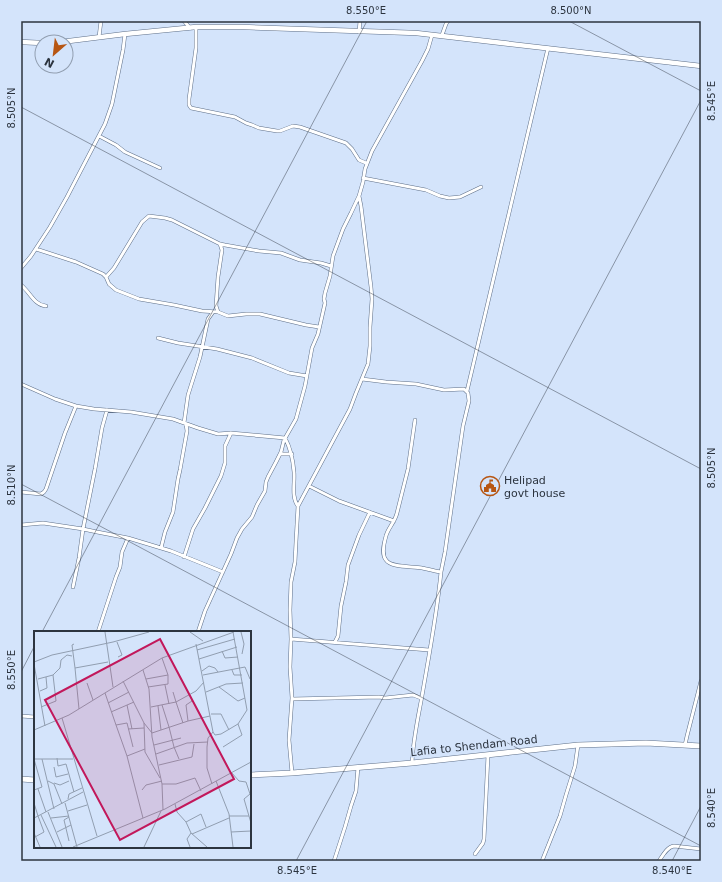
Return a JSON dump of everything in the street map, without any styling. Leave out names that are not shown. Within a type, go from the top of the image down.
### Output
[{"type":"main road","name":"Lafia to Shendam Road","points":[[251,775],[412,763],[578,745],[646,743],[701,746]]},
{"type":"main road","points":[[21,779],[34,780]]},
{"type":"street","points":[[99,37],[101,21]]},
{"type":"street","points":[[184,21],[190,28]]},
{"type":"street","points":[[359,32],[360,21]]},
{"type":"street","points":[[442,35],[448,21]]},
{"type":"street","points":[[74,40],[190,28],[243,27],[416,33],[701,66]]},
{"type":"street","points":[[196,28],[196,48],[189,99],[189,105],[191,108],[235,117],[246,124],[259,128],[280,131],[293,126],[300,127],[349,144],[359,160],[366,163]]},
{"type":"street","points":[[21,268],[36,249],[50,227],[105,124],[112,104],[122,57],[125,34]]},
{"type":"street","points":[[198,631],[237,538],[252,517],[265,491],[268,477],[280,454],[285,438],[296,419],[307,376],[312,348],[318,334],[333,256],[343,228],[359,196],[366,163],[422,61],[428,49],[432,34]]},
{"type":"street","points":[[21,42],[34,42]]},
{"type":"street","points":[[412,763],[414,736],[469,401],[469,394],[467,391],[548,48]]},
{"type":"street","points":[[99,136],[116,145],[125,152],[160,168]]},
{"type":"street","points":[[363,178],[426,190],[449,198],[460,197],[481,186]]},
{"type":"street","points":[[292,773],[289,740],[292,700],[290,666],[290,610],[291,582],[295,562],[298,506],[350,409],[368,364],[372,299],[359,196]]},
{"type":"street","points":[[106,277],[114,268],[142,222],[149,216],[172,220],[227,246],[281,253],[300,260],[322,263],[331,266]]},
{"type":"street","points":[[218,312],[216,306],[218,276],[222,250],[220,244]]},
{"type":"street","points":[[222,250],[227,246]]},
{"type":"street","points":[[36,249],[83,265],[103,274],[109,284],[116,290],[137,298],[207,312],[218,312],[228,316],[260,314],[319,327]]},
{"type":"street","points":[[21,285],[36,302],[46,306]]},
{"type":"street","points":[[208,319],[216,306]]},
{"type":"street","points":[[162,548],[165,532],[173,512],[187,431],[185,424],[188,395],[202,347],[208,319],[207,312]]},
{"type":"street","points":[[158,338],[178,343],[217,349],[252,358],[289,373],[307,376]]},
{"type":"street","points":[[362,379],[416,384],[444,390],[464,389],[467,391]]},
{"type":"street","points":[[21,384],[55,399],[76,406],[131,412],[173,419],[218,434],[231,433],[285,438]]},
{"type":"street","points":[[21,492],[41,494],[46,489],[76,406]]},
{"type":"street","points":[[73,587],[102,428],[107,410]]},
{"type":"street","points":[[415,420],[408,469],[397,513],[386,534],[384,557],[392,564],[440,572]]},
{"type":"street","points":[[184,557],[193,529],[221,476],[225,463],[226,446],[231,433]]},
{"type":"street","points":[[285,438],[292,454],[294,500],[298,506]]},
{"type":"street","points":[[280,454],[292,454]]},
{"type":"street","points":[[309,486],[339,501],[394,521]]},
{"type":"street","points":[[335,642],[338,636],[341,606],[348,565],[358,535],[370,512]]},
{"type":"street","points":[[21,525],[44,523],[128,538],[171,551],[223,572]]},
{"type":"street","points":[[98,631],[120,567],[122,552],[128,538]]},
{"type":"street","points":[[338,636],[342,642]]},
{"type":"street","points":[[291,639],[429,650]]},
{"type":"street","points":[[686,745],[701,680]]},
{"type":"street","points":[[292,700],[385,698],[413,695],[421,698]]},
{"type":"street","points":[[21,716],[34,717]]},
{"type":"street","points":[[542,861],[558,821],[575,766],[578,745]]},
{"type":"street","points":[[475,854],[483,843],[484,839],[488,754]]},
{"type":"street","points":[[334,861],[356,791],[358,767]]},
{"type":"street","points":[[659,861],[671,846],[701,849]]},
{"type":"place","name":"Helipad govt house","points":[[490,486]]}]
